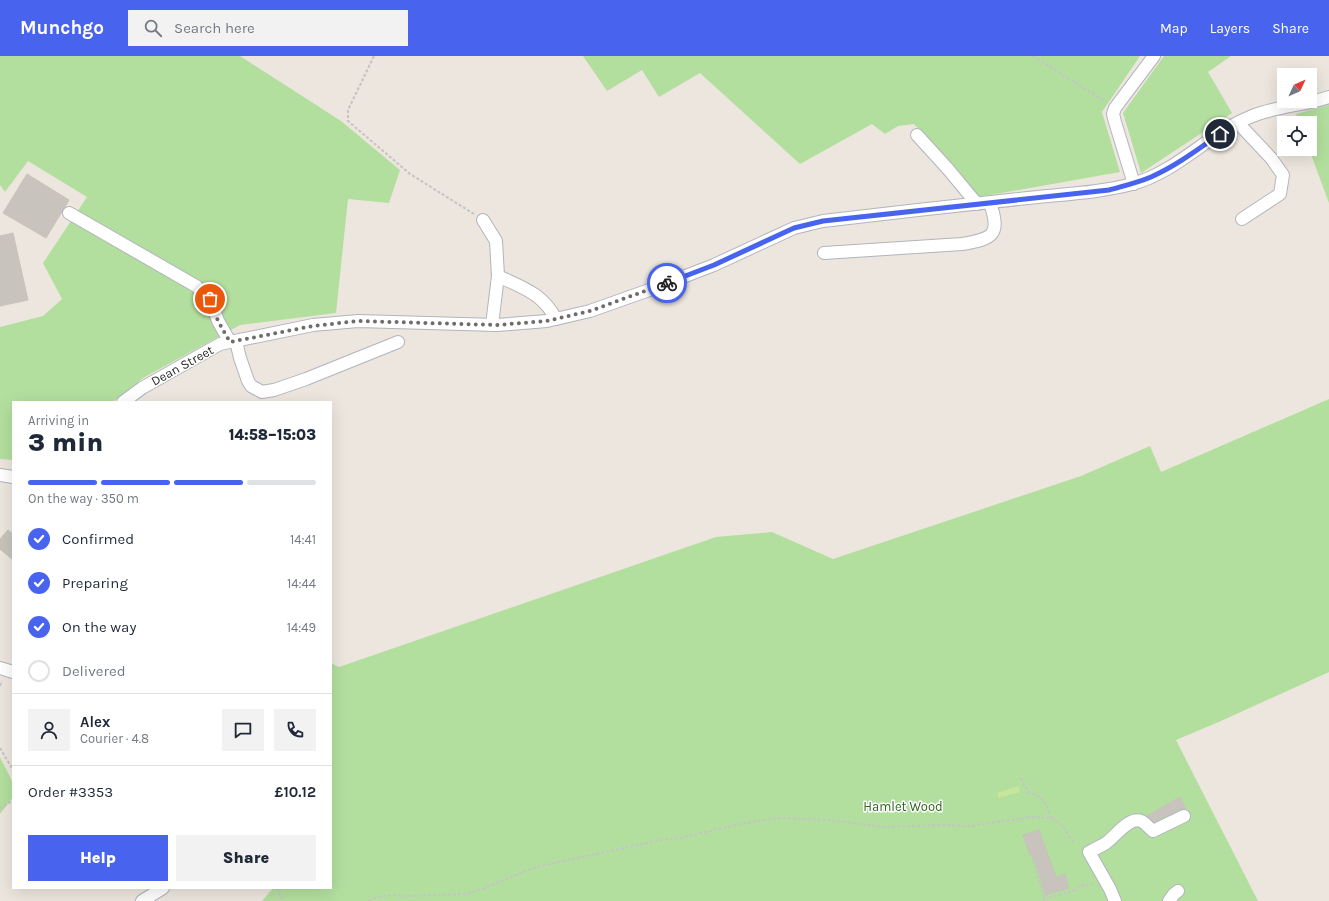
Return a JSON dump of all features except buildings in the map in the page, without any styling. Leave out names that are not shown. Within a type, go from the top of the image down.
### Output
[{"type":"street","points":[[1134,184],[1113,114],[1115,108],[1154,56]]},
{"type":"street","name":"Dean Street","points":[[124,401],[142,388],[220,344],[233,341],[313,326],[358,321],[492,325],[547,321],[590,311],[652,289],[714,265],[794,228],[823,221],[1109,190],[1134,184],[1177,163],[1230,127],[1250,116],[1273,109],[1329,97]]},
{"type":"street","points":[[1238,122],[1271,158],[1283,175],[1280,194],[1242,219]]},
{"type":"street","points":[[917,135],[977,204]]},
{"type":"street","points":[[824,253],[962,244],[983,241],[990,237],[996,226],[995,217],[990,203]]},
{"type":"street","points":[[69,213],[196,286],[210,299],[218,321],[233,341],[251,386],[262,392],[274,390],[306,379],[398,342]]},
{"type":"street","points":[[483,220],[496,241],[498,276],[492,325]]},
{"type":"street","points":[[498,276],[537,295],[550,308],[556,319]]},
{"type":"street","points":[[0,475],[12,477]]},
{"type":"street","points":[[0,668],[12,672]]},
{"type":"street","points":[[1115,901],[1089,852],[1106,843],[1124,826],[1134,820],[1141,820],[1153,831],[1184,816]]},
{"type":"street","points":[[142,901],[161,889]]},
{"type":"street","points":[[1169,901],[1178,891]]},
{"type":"path","points":[[374,56],[348,110],[348,120],[410,174],[483,220]]},
{"type":"path","points":[[1033,56],[1115,108]]},
{"type":"path","points":[[0,748],[12,768]]},
{"type":"path","points":[[1021,778],[1028,792],[1035,794],[1044,801],[1051,818]]},
{"type":"path","points":[[0,809],[12,801]]},
{"type":"path","points":[[369,901],[377,897],[391,895],[409,896],[466,894],[533,868],[549,864],[661,840],[680,838],[762,820],[780,818],[810,819],[884,827],[942,825],[971,826],[1029,817],[1051,818],[1062,825],[1074,843]]},
{"type":"path","points":[[1032,856],[1044,900],[1073,891],[1083,884],[1094,884],[1104,879]]},
{"type":"path","points":[[277,889],[283,901]]},
{"type":"green space","points":[[0,56],[240,56],[341,121],[400,170],[389,203],[348,199],[336,313],[240,325],[143,378],[114,401],[12,401],[12,460],[0,459],[0,327],[43,316],[62,299],[43,263],[87,197],[28,161],[5,192],[0,185]]},
{"type":"green space","points":[[583,56],[1140,56],[1102,112],[1120,172],[979,197],[914,124],[898,126],[885,134],[872,124],[800,164],[700,73],[659,97],[642,70],[607,91]]},
{"type":"green space","points":[[1164,56],[1231,56],[1208,72],[1232,113],[1141,173],[1123,113]]},
{"type":"green space","points":[[1329,105],[1329,203],[1312,156],[1317,156],[1317,116],[1297,116],[1296,114]]},
{"type":"green space","name":"Hamlet Wood","points":[[1329,399],[1329,672],[1176,740],[1258,901],[262,901],[272,889],[332,889],[332,664],[339,667],[716,537],[772,532],[833,559],[1081,476],[1150,446],[1161,472]]},
{"type":"green space","points":[[0,757],[12,781],[12,798],[0,814]]},
{"type":"green space","points":[[1019,786],[1020,792],[999,798],[997,793]]},
{"type":"way so far","points":[[210,299],[218,321],[230,342],[313,326],[358,321],[497,325],[547,321],[590,311],[667,283]]},
{"type":"route","points":[[667,283],[714,265],[794,228],[823,221],[1109,190],[1134,184],[1177,163],[1220,134]]}]
